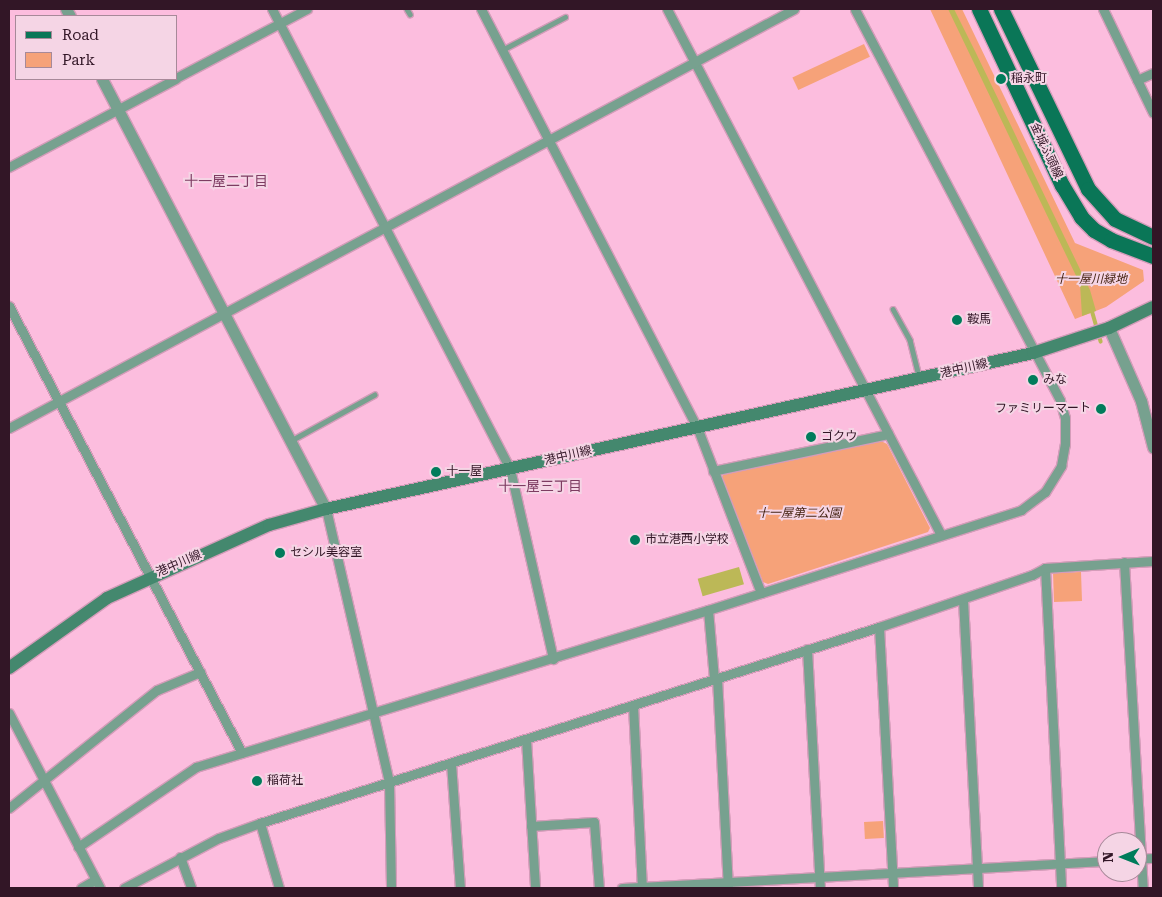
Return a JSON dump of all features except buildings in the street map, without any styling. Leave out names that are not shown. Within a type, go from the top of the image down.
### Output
[{"type":"main road","name":"金城ふ頭線","points":[[979,9],[1062,185],[1081,217],[1094,230],[1112,240],[1153,256]]},
{"type":"main road","name":"金城ふ頭線","points":[[1001,9],[1088,189],[1115,218],[1153,237]]},
{"type":"main road","name":"港中川線","points":[[9,668],[107,598],[269,525],[326,509],[1033,353],[1106,329],[1153,306]]},
{"type":"street","points":[[272,9],[510,469],[552,659]]},
{"type":"street","points":[[178,77],[307,9]]},
{"type":"street","points":[[481,9],[697,427],[761,593]]},
{"type":"street","points":[[667,9],[941,535]]},
{"type":"street","points":[[9,428],[794,9]]},
{"type":"street","points":[[78,847],[196,767],[552,659],[1021,510],[1045,492],[1061,466],[1065,418],[1060,400],[1033,353],[855,9]]},
{"type":"street","points":[[1103,9],[1153,114]]},
{"type":"street","points":[[1138,80],[1153,73]]},
{"type":"street","points":[[103,80],[326,509],[389,782],[391,888]]},
{"type":"street","points":[[9,167],[172,80]]},
{"type":"street","points":[[9,306],[242,753]]},
{"type":"street","points":[[1106,329],[1141,401],[1150,425],[1153,447]]},
{"type":"street","points":[[713,471],[888,434]]},
{"type":"street","points":[[124,888],[180,857],[260,823],[880,627],[963,600],[1032,575],[1045,568],[1153,560]]},
{"type":"street","points":[[1124,562],[1138,832]]},
{"type":"street","points":[[1045,568],[1061,888]]},
{"type":"street","points":[[963,600],[978,888]]},
{"type":"street","points":[[708,610],[715,678],[728,885]]},
{"type":"street","points":[[880,627],[893,888]]},
{"type":"street","points":[[807,649],[820,888]]},
{"type":"street","points":[[9,808],[157,690],[200,672]]},
{"type":"street","points":[[633,705],[642,888]]},
{"type":"street","points":[[9,713],[98,884],[81,888]]},
{"type":"street","points":[[526,739],[535,888]]},
{"type":"street","points":[[451,763],[460,888]]},
{"type":"street","points":[[531,826],[594,822],[599,888]]},
{"type":"street","points":[[260,823],[279,888]]},
{"type":"street","points":[[180,857],[191,888]]},
{"type":"street","points":[[622,888],[728,885],[892,872],[1097,861]]},
{"type":"lane","points":[[407,9],[410,14]]},
{"type":"lane","points":[[502,50],[565,17]]},
{"type":"lane","points":[[893,309],[910,340],[919,379]]},
{"type":"lane","points":[[290,441],[374,395]]},
{"type":"green space","name":"十一屋川緑地","points":[[930,9],[962,9],[1075,243],[1143,270],[1144,281],[1106,307],[1075,319]]},
{"type":"green space","points":[[864,44],[870,57],[798,90],[792,77]]},
{"type":"green space","name":"十一屋第二公園","points":[[879,440],[887,444],[930,528],[928,532],[768,584],[763,582],[722,477],[725,471]]},
{"type":"green space","points":[[1081,572],[1082,601],[1054,602],[1053,573]]},
{"type":"green space","points":[[883,821],[884,838],[865,839],[864,822]]},
{"type":"shaded area","points":[[948,9],[954,9],[975,51],[1090,290],[1096,311],[1082,316],[1080,284]]},
{"type":"shaded area","points":[[739,567],[744,584],[703,596],[698,579]]},
{"type":"waterway","points":[[1091,308],[1101,342]]},
{"type":"place","name":"稲永町","points":[[1001,79]]},
{"type":"place","name":"鞍馬","points":[[957,320]]},
{"type":"place","name":"みな","points":[[1033,380]]},
{"type":"place","name":"ファミリーマート","points":[[1101,409]]},
{"type":"place","name":"ゴクウ","points":[[811,437]]},
{"type":"place","name":"十一屋","points":[[436,472]]},
{"type":"place","name":"市立港西小学校","points":[[635,540]]},
{"type":"place","name":"セシル美容室","points":[[280,553]]},
{"type":"place","name":"稲荷社","points":[[257,781]]},
{"type":"district","name":"十一屋二丁目","points":[[226,181]]},
{"type":"district","name":"十一屋三丁目","points":[[540,486]]}]
